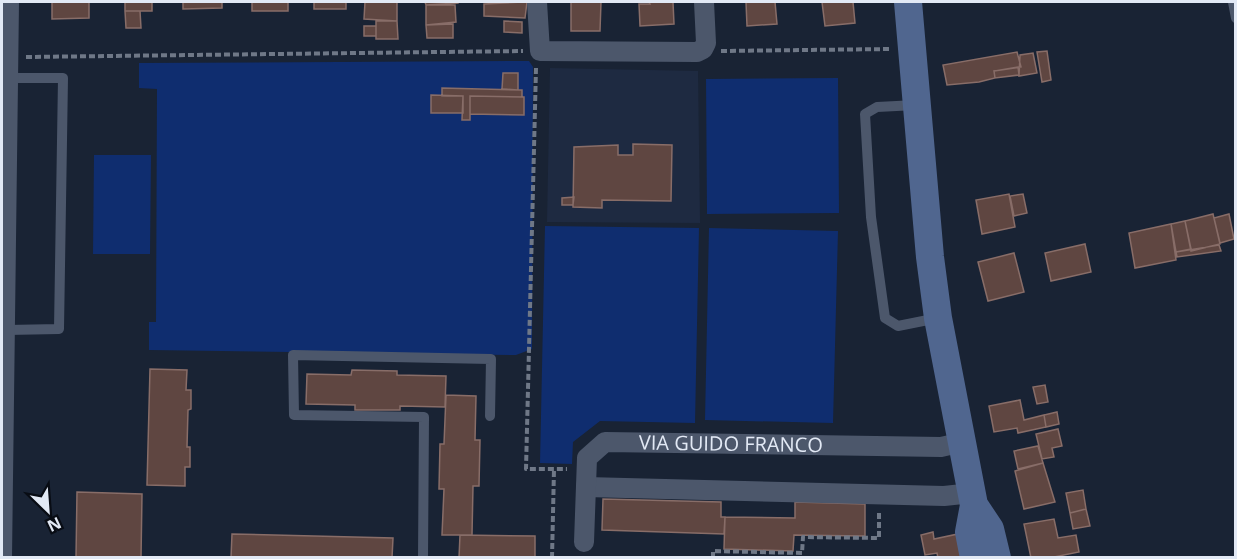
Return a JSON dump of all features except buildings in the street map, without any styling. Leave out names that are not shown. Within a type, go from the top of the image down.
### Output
[{"type":"street","points":[[2,558],[7,330],[4,211],[9,58],[5,26],[9,2]]},
{"type":"street","points":[[537,2],[540,51],[697,52],[703,49],[706,43],[704,2]]},
{"type":"street","points":[[908,2],[938,318],[973,499],[969,532],[974,558]]},
{"type":"street","name":"VIA GUIDO FRANCO","points":[[586,478],[587,458],[605,442],[941,447],[963,442]]},
{"type":"street","points":[[584,542],[586,478],[973,499]]},
{"type":"street","points":[[973,499],[990,529],[997,558]]},
{"type":"lane","points":[[1233,2],[1236,18]]},
{"type":"lane","points":[[7,330],[58,329],[63,78],[8,78]]},
{"type":"lane","points":[[916,105],[877,107],[865,114],[871,217],[885,318],[898,326],[938,318]]},
{"type":"lane","points":[[423,558],[424,417],[294,415],[293,355],[491,359],[490,416]]},
{"type":"path","points":[[9,58],[540,51],[537,63],[526,469],[554,469],[586,478]]},
{"type":"path","points":[[552,558],[554,469]]},
{"type":"path","points":[[713,558],[713,551],[802,553],[803,537],[879,538],[879,495]]},
{"type":"shaded area","points":[[529,61],[533,67],[532,349],[516,355],[149,350],[149,322],[156,322],[157,89],[139,88],[139,63]]},
{"type":"shaded area","points":[[550,68],[698,71],[700,223],[547,222]]},
{"type":"shaded area","points":[[838,78],[839,213],[707,214],[706,79]]},
{"type":"shaded area","points":[[94,155],[151,155],[150,254],[93,254]]},
{"type":"shaded area","points":[[545,226],[699,228],[695,423],[600,421],[573,442],[572,464],[540,463]]},
{"type":"shaded area","points":[[709,228],[838,231],[833,423],[705,420]]}]
